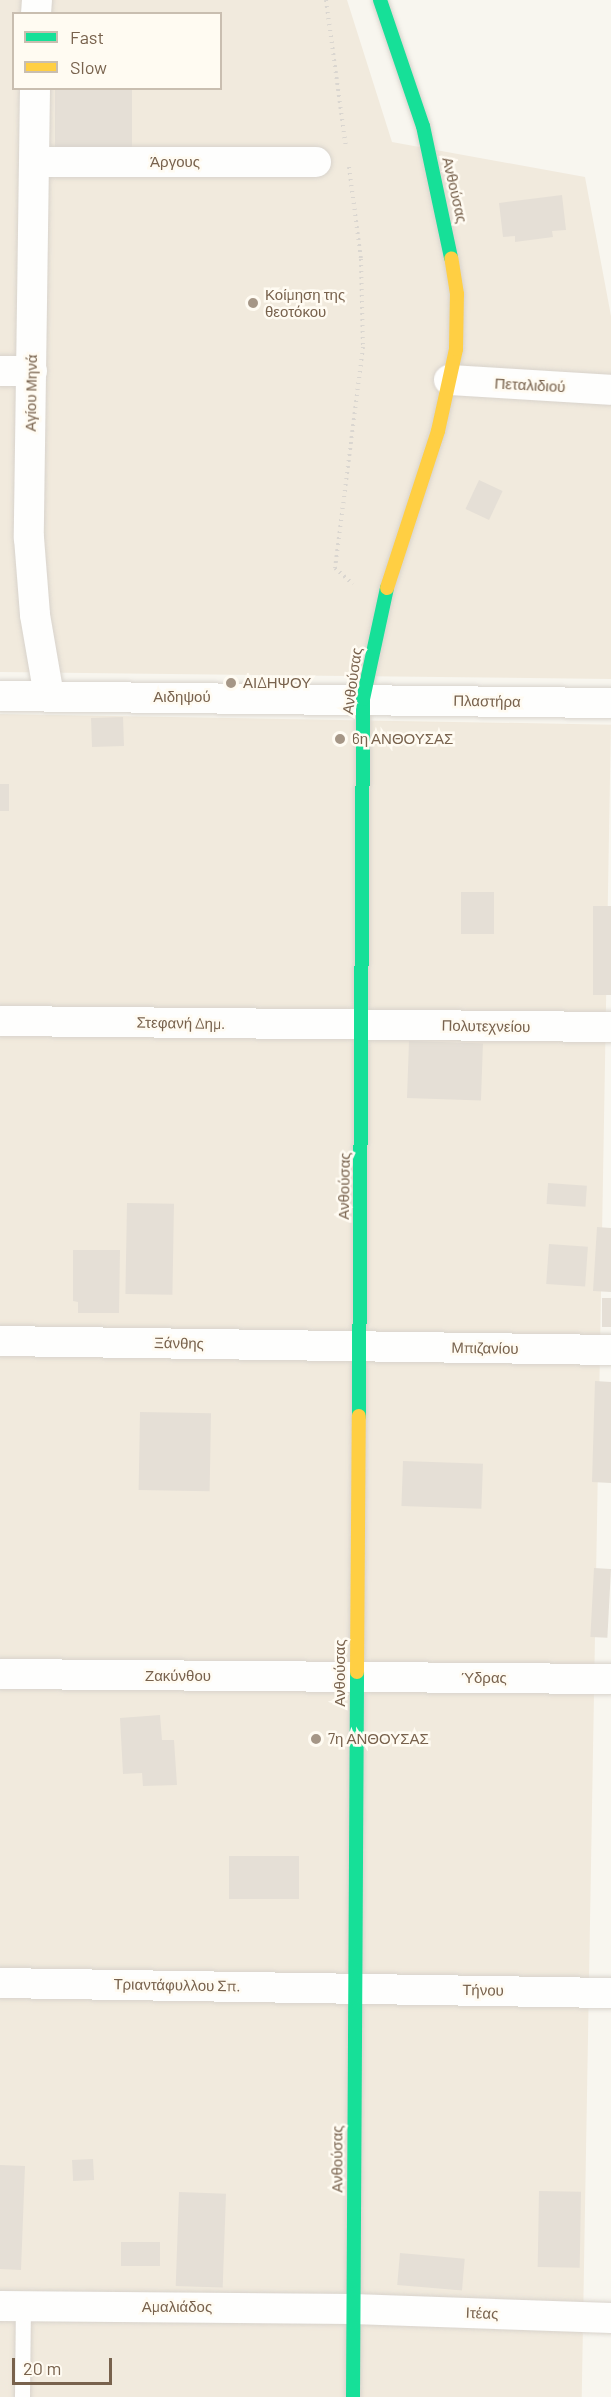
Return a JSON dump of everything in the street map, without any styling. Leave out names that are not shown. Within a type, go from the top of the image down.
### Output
[{"type":"street","name":"Ανθούσας","points":[[353,2397],[363,699],[392,565],[438,431],[456,349],[457,294],[445,219],[423,126],[380,0]]},
{"type":"street","name":"Αγίου Μηνά","points":[[35,90],[31,577],[49,696]]},
{"type":"street","name":"Άργους","points":[[34,162],[316,162]]},
{"type":"street","points":[[1,369],[32,371]]},
{"type":"street","name":"Πεταλιδιού","points":[[449,380],[611,390]]},
{"type":"street","name":"Αιδηψού","points":[[0,696],[363,699]]},
{"type":"street","name":"Πλαστήρα","points":[[363,699],[611,703]]},
{"type":"street","name":"Στεφανή Δημ.","points":[[0,1021],[361,1025]]},
{"type":"street","name":"Πολυτεχνείου","points":[[361,1025],[611,1027]]},
{"type":"street","name":"Ξάνθης","points":[[0,1341],[359,1346]]},
{"type":"street","name":"Μπιζανίου","points":[[359,1346],[611,1350]]},
{"type":"street","name":"Ζακύνθου","points":[[0,1674],[356,1677]]},
{"type":"street","name":"Ύδρας","points":[[356,1677],[611,1679]]},
{"type":"street","name":"Τριαντάφυλλου Σπ.","points":[[0,1983],[355,1987]]},
{"type":"street","name":"Τήνου","points":[[355,1987],[611,1994]]},
{"type":"street","name":"Αμαλιάδος","points":[[11,2306],[353,2309]]},
{"type":"street","name":"Ιτέας","points":[[353,2309],[611,2318]]},
{"type":"lane","points":[[11,2306],[22,2397]]},
{"type":"path","points":[[326,0],[347,153]]},
{"type":"path","points":[[316,162],[349,163],[361,259],[363,347],[335,568],[381,610]]},
{"type":"shaded area","points":[[0,0],[347,0],[392,142],[585,177],[611,316],[611,679],[0,672]]},
{"type":"shaded area","points":[[0,714],[611,725],[582,2397],[0,2397]]},
{"type":"building","points":[[55,90],[132,90],[132,147],[55,147]]},
{"type":"building","points":[[562,195],[566,230],[552,231],[553,237],[515,242],[515,236],[503,237],[499,203]]},
{"type":"building","points":[[479,480],[503,491],[489,520],[465,509]]},
{"type":"building","points":[[123,717],[124,746],[92,747],[91,718]]},
{"type":"building","points":[[0,784],[9,784],[9,811],[0,811]]},
{"type":"building","points":[[461,892],[494,892],[494,934],[461,934]]},
{"type":"building","points":[[593,906],[611,906],[611,995],[593,995]]},
{"type":"building","points":[[409,1041],[483,1044],[481,1101],[407,1098]]},
{"type":"building","points":[[548,1183],[587,1186],[585,1207],[547,1204]]},
{"type":"building","points":[[127,1203],[174,1204],[172,1295],[125,1294]]},
{"type":"building","points":[[597,1227],[611,1228],[611,1292],[593,1291]]},
{"type":"building","points":[[549,1244],[588,1247],[585,1287],[546,1284]]},
{"type":"building","points":[[73,1250],[120,1250],[119,1313],[78,1313],[78,1302],[73,1301]]},
{"type":"building","points":[[602,1298],[611,1298],[611,1327],[602,1327]]},
{"type":"building","points":[[595,1381],[611,1382],[611,1483],[592,1482]]},
{"type":"building","points":[[140,1412],[211,1413],[210,1491],[139,1490]]},
{"type":"building","points":[[403,1461],[483,1464],[481,1509],[401,1506]]},
{"type":"building","points":[[594,1568],[611,1569],[607,1638],[590,1637]]},
{"type":"building","points":[[160,1715],[162,1740],[174,1740],[177,1785],[143,1786],[142,1773],[123,1774],[120,1718]]},
{"type":"building","points":[[229,1856],[299,1856],[299,1899],[229,1899]]},
{"type":"building","points":[[93,2159],[94,2180],[73,2181],[72,2160]]},
{"type":"building","points":[[0,2165],[25,2166],[21,2270],[0,2269]]},
{"type":"building","points":[[539,2191],[581,2192],[580,2268],[538,2267]]},
{"type":"building","points":[[179,2192],[226,2194],[223,2288],[176,2286]]},
{"type":"building","points":[[121,2242],[160,2242],[160,2266],[121,2266]]},
{"type":"building","points":[[400,2253],[465,2259],[462,2291],[397,2285]]},
{"type":"traffic: fast","points":[[380,0],[423,126],[451,258]]},
{"type":"traffic: fast","points":[[359,1416],[363,699],[387,588]]},
{"type":"traffic: fast","points":[[353,2397],[357,1672]]},
{"type":"traffic: slow","points":[[387,588],[438,431],[456,349],[457,294],[451,258]]},
{"type":"traffic: slow","points":[[357,1672],[359,1416]]},
{"type":"place","name":"Κοίμηση της θεοτόκου","points":[[253,303]]},
{"type":"place","name":"ΑΙΔΗΨΟΥ","points":[[231,683]]},
{"type":"place","name":"6η ΑΝΘΟΥΣΑΣ","points":[[340,739]]},
{"type":"place","name":"7η ΑΝΘΟΥΣΑΣ","points":[[316,1739]]}]
